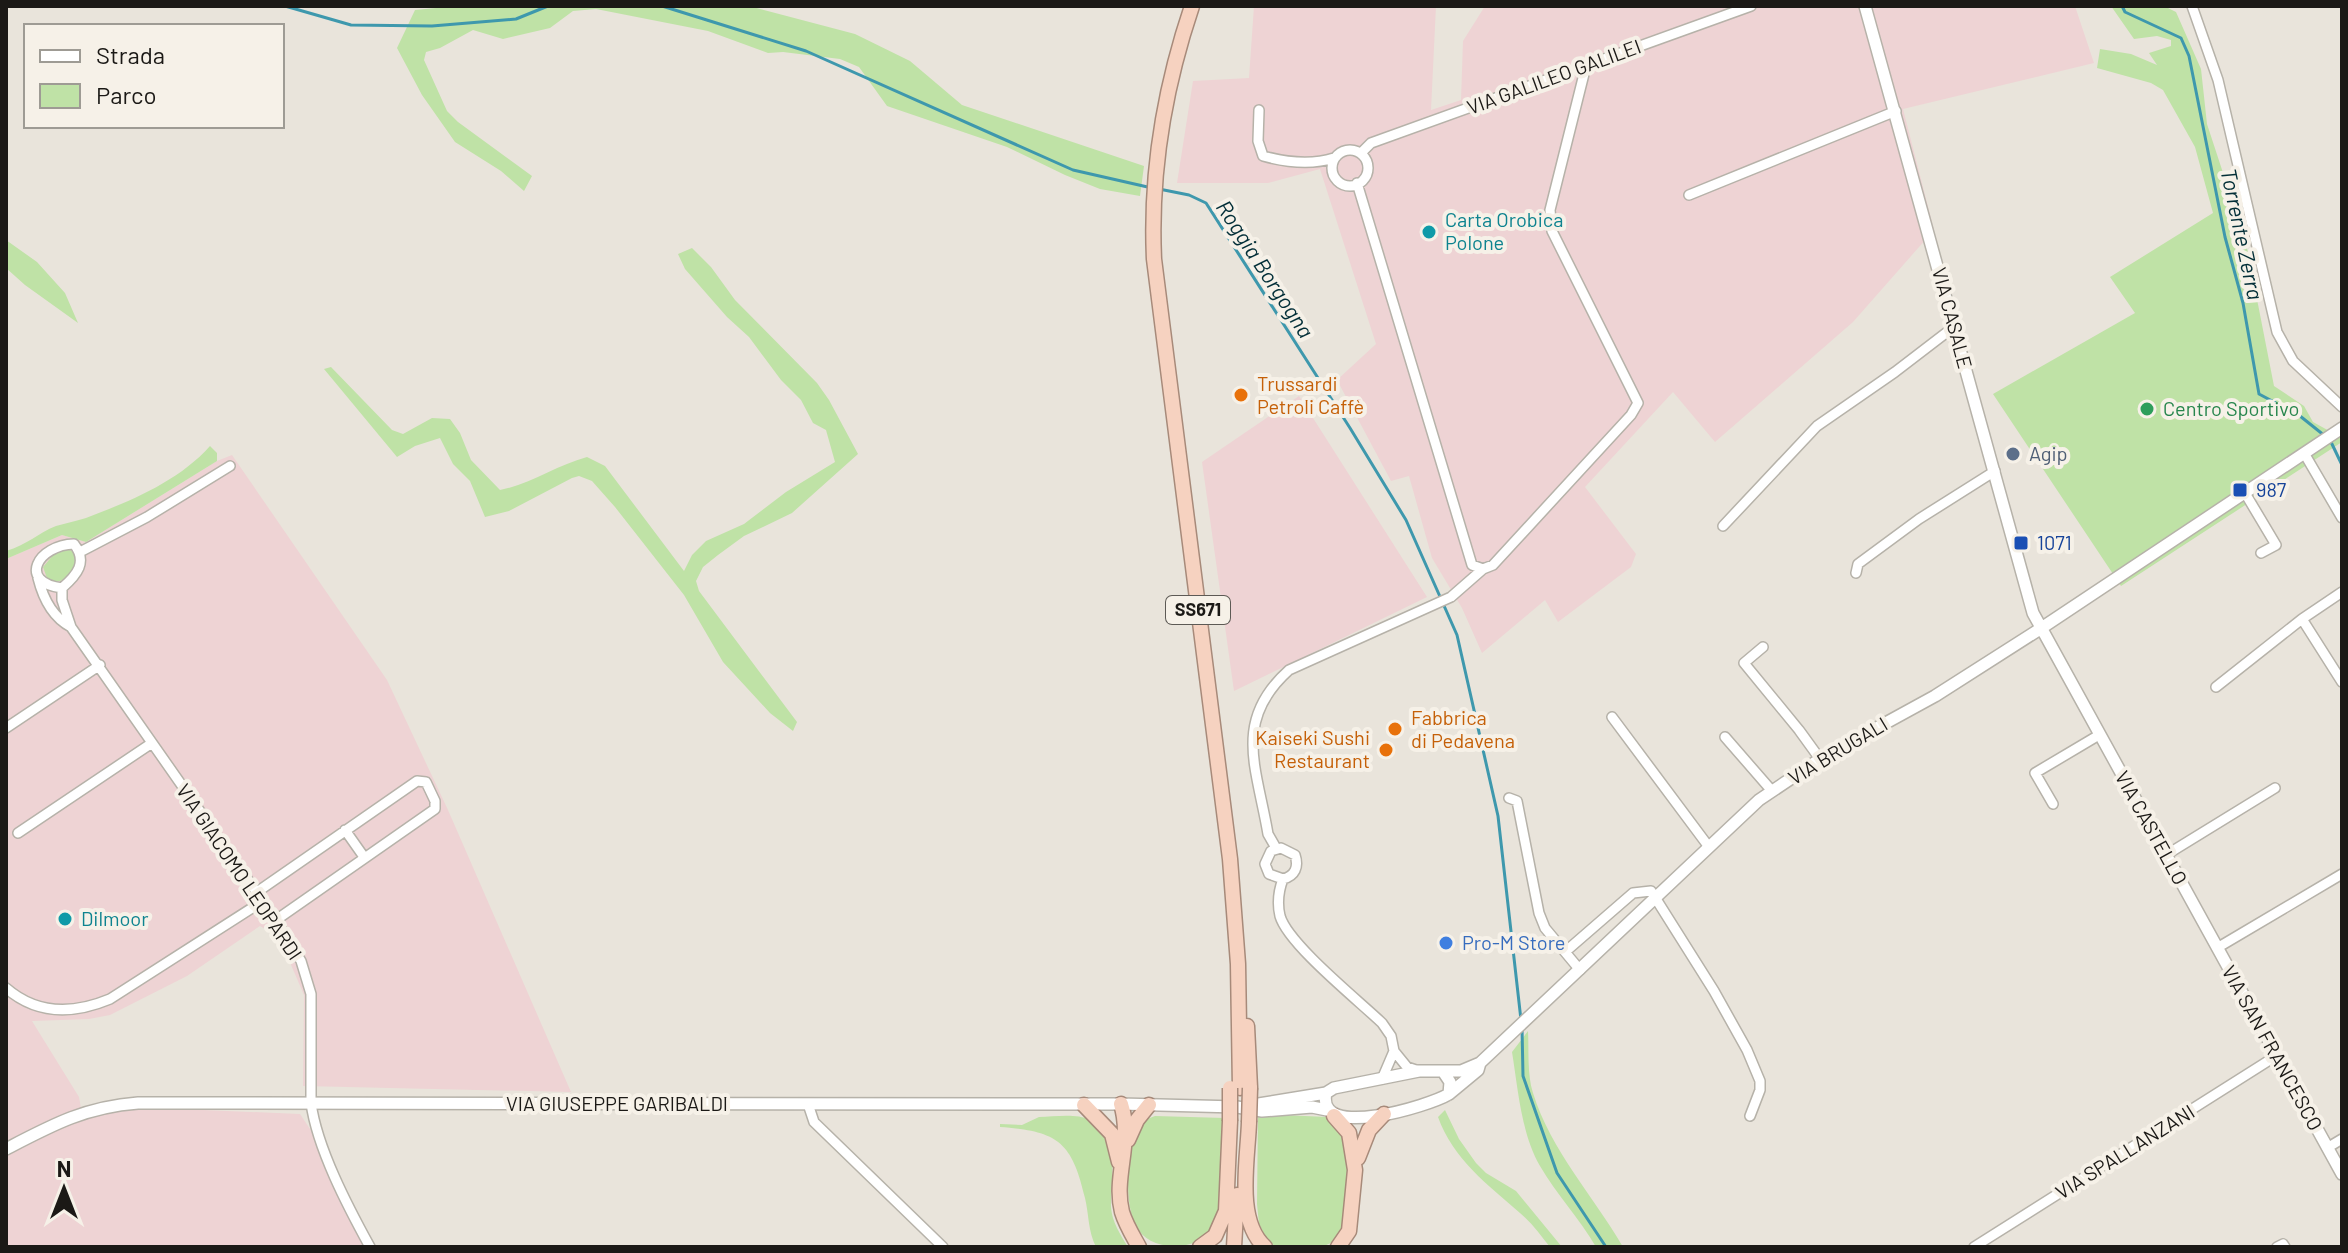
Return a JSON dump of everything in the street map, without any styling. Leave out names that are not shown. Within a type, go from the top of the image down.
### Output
[{"type":"highway","name":"SS671","points":[[1192,6],[1170,81],[1155,169],[1153,226],[1162,331],[1230,859],[1239,994],[1240,1088],[1234,1247]]},
{"type":"highway","points":[[1121,1104],[1112,1134],[1121,1178]]},
{"type":"highway","points":[[1121,1104],[1126,1121],[1121,1210],[1139,1247]]},
{"type":"highway","points":[[1084,1105],[1112,1134]]},
{"type":"highway","points":[[1126,1144],[1137,1120],[1149,1105]]},
{"type":"highway","points":[[1330,1113],[1349,1133],[1355,1170],[1349,1231],[1337,1246]]},
{"type":"highway","points":[[1355,1170],[1369,1130],[1384,1114]]},
{"type":"highway","points":[[1200,1247],[1215,1236],[1226,1211],[1239,1118]]},
{"type":"highway","points":[[1239,1118],[1246,1212],[1251,1229],[1265,1247]]},
{"type":"highway","points":[[1130,1233],[1148,1247]]},
{"type":"street","name":"VIA GALILEO GALILEI","points":[[1361,153],[1371,143],[1751,6]]},
{"type":"street","name":"VIA CASALE","points":[[1865,6],[2040,629]]},
{"type":"street","points":[[2192,6],[2218,80],[2277,332],[2293,361],[2342,407]]},
{"type":"street","points":[[1276,848],[1268,855],[1266,870],[1273,878],[1283,879],[1292,875],[1297,860],[1291,851],[1276,848],[1268,834],[1251,737],[1256,711],[1271,686],[1289,670],[1451,597],[1483,569],[1493,565],[1631,415],[1638,403],[1552,231],[1550,210],[1586,66]]},
{"type":"street","points":[[1259,110],[1258,141],[1263,156],[1281,161],[1325,161],[1346,150],[1361,153],[1366,159],[1366,176],[1357,183],[1343,184],[1336,179],[1332,170],[1334,158]]},
{"type":"street","points":[[1689,195],[1896,111]]},
{"type":"street","points":[[1357,183],[1472,565],[1483,569]]},
{"type":"street","points":[[1723,526],[1817,426],[1955,326]]},
{"type":"street","name":"VIA BRUGALI","points":[[1513,1034],[1759,800],[1820,759],[1935,696],[2340,430]]},
{"type":"street","points":[[2304,453],[2342,518]]},
{"type":"street","points":[[80,552],[147,517],[230,466]]},
{"type":"street","points":[[1856,573],[1858,564],[1995,471]]},
{"type":"street","points":[[2245,493],[2276,545],[2261,553]]},
{"type":"street","points":[[62,544],[74,544],[80,552],[81,565],[77,575],[62,588],[45,584],[38,578],[40,557],[48,550],[62,544]]},
{"type":"street","name":"VIA GIACOMO LEOPARDI","points":[[38,578],[45,600],[60,621],[71,627]]},
{"type":"street","name":"VIA GIACOMO LEOPARDI","points":[[62,588],[62,600],[71,627],[276,920],[301,961],[311,994],[313,1121],[344,1198],[370,1247]]},
{"type":"street","points":[[2216,687],[2302,619],[2342,592]]},
{"type":"street","points":[[2302,619],[2342,682]]},
{"type":"street","name":"VIA CASTELLO","points":[[2040,629],[2203,921]]},
{"type":"street","points":[[1763,647],[1744,663],[1820,759]]},
{"type":"street","points":[[6,728],[100,665]]},
{"type":"street","points":[[1612,717],[1709,847]]},
{"type":"street","points":[[2053,804],[2035,773],[2099,735]]},
{"type":"street","points":[[1725,737],[1772,791]]},
{"type":"street","points":[[18,833],[152,743]]},
{"type":"street","points":[[6,988],[27,1003],[44,1008],[76,1011],[110,999],[260,897],[345,830],[417,781],[426,782],[435,801],[435,809],[276,920]]},
{"type":"street","points":[[2166,855],[2275,788]]},
{"type":"street","points":[[1509,798],[1517,801],[1539,913],[1545,928],[1580,970]]},
{"type":"street","points":[[345,830],[364,857]]},
{"type":"street","points":[[2217,948],[2342,874]]},
{"type":"street","points":[[1283,879],[1278,901],[1289,933],[1382,1023],[1391,1036],[1394,1051],[1407,1067],[1419,1071]]},
{"type":"street","points":[[1565,952],[1633,893],[1651,891],[1747,1050],[1760,1081],[1760,1090],[1750,1116]]},
{"type":"street","name":"VIA SAN FRANCESCO","points":[[2203,921],[2342,1174]]},
{"type":"street","name":"VIA GIUSEPPE GARIBALDI","points":[[6,1149],[61,1120],[110,1105],[1121,1104],[1239,1118],[1334,1088],[1419,1071],[1461,1071],[1480,1063],[1513,1034]]},
{"type":"street","points":[[1382,1079],[1394,1051]]},
{"type":"street","name":"VIA SPALLANZANI","points":[[1974,1247],[2276,1056]]},
{"type":"street","name":"VIA GIUSEPPE GARIBALDI","points":[[1239,1118],[1262,1111],[1312,1107],[1350,1118],[1384,1114],[1435,1101],[1449,1094],[1478,1070],[1480,1063]]},
{"type":"street","points":[[1444,1073],[1450,1082],[1449,1094]]},
{"type":"street","points":[[1326,1093],[1330,1113]]},
{"type":"street","points":[[808,1104],[814,1122],[943,1247]]},
{"type":"street","points":[[2327,1148],[2342,1139]]},
{"type":"street","points":[[2277,1247],[2283,1244],[2285,1247]]},
{"type":"shaded area","points":[[1254,6],[1436,6],[1431,110],[1461,100],[1463,41],[1485,6],[2075,6],[2094,63],[1903,109],[1934,230],[1853,322],[1715,442],[1673,392],[1585,487],[1636,554],[1631,567],[1558,622],[1545,600],[1482,653],[1462,608],[1432,558],[1409,476],[1391,481],[1337,380],[1376,344],[1320,169],[1268,183],[1177,183],[1193,81],[1249,78]]},
{"type":"shaded area","points":[[1299,396],[1427,597],[1234,691],[1202,462]]},
{"type":"shaded area","points":[[232,455],[387,680],[448,810],[571,1092],[303,1086],[304,995],[279,937],[260,926],[187,976],[110,1015],[32,1021],[79,1097],[83,1120],[111,1110],[300,1114],[314,1135],[371,1247],[6,1247],[6,559],[62,535],[86,542],[217,461]]},
{"type":"green space","points":[[457,6],[749,6],[855,34],[910,61],[962,105],[1144,166],[1140,196],[1100,189],[1007,147],[887,106],[859,67],[840,59],[768,53],[708,31],[596,9],[573,11],[550,28],[503,39],[473,30],[426,52],[424,60],[447,111],[532,176],[524,191],[501,171],[455,142],[422,95],[397,48],[415,10]]},
{"type":"green space","name":"Centro Sportivo","points":[[2111,6],[2164,6],[2176,12],[2201,69],[2207,124],[2246,243],[2274,386],[2304,406],[2313,422],[2342,438],[2342,442],[2121,586],[1993,394],[2135,313],[2110,277],[2213,213],[2195,147],[2163,90],[2151,83],[2097,68],[2100,49],[2131,54],[2157,65],[2149,53],[2171,46],[2171,40],[2157,36],[2134,39]]},
{"type":"green space","points":[[6,240],[37,262],[65,293],[78,323],[6,268]]},
{"type":"green space","points":[[692,248],[711,267],[735,300],[817,383],[858,454],[792,513],[744,536],[718,555],[703,567],[696,581],[699,591],[797,722],[793,731],[770,713],[723,662],[684,595],[592,481],[579,476],[572,478],[509,511],[485,517],[470,481],[453,464],[440,438],[415,446],[397,457],[324,369],[331,367],[392,430],[403,434],[432,418],[450,419],[460,433],[471,460],[500,490],[587,457],[605,466],[684,571],[692,555],[706,541],[744,524],[786,492],[835,462],[826,430],[813,423],[801,400],[781,380],[749,337],[685,269],[678,254]]},
{"type":"green space","points":[[210,446],[217,453],[217,461],[86,542],[62,535],[6,559],[6,551],[56,526],[86,518],[153,489],[184,470]]},
{"type":"green space","points":[[68,549],[78,559],[74,569],[64,579],[48,581],[43,567],[54,554]]},
{"type":"green space","points":[[1528,1031],[1530,1078],[1541,1114],[1561,1154],[1623,1247],[1596,1247],[1546,1176],[1534,1153],[1521,1110],[1512,1052]]},
{"type":"green space","points":[[1445,1110],[1459,1139],[1476,1163],[1486,1173],[1516,1191],[1562,1247],[1550,1247],[1528,1221],[1462,1158],[1438,1117]]},
{"type":"green space","points":[[1258,1114],[1328,1117],[1339,1125],[1350,1157],[1343,1227],[1333,1242],[1322,1247],[1276,1247],[1268,1241],[1259,1224],[1257,1204]]},
{"type":"green space","points":[[1155,1116],[1225,1118],[1224,1190],[1220,1218],[1209,1235],[1188,1245],[1163,1245],[1152,1241],[1136,1227],[1132,1217],[1128,1193],[1130,1147],[1142,1121]]},
{"type":"green space","points":[[1039,1117],[1084,1118],[1100,1127],[1107,1136],[1112,1159],[1111,1207],[1117,1228],[1128,1247],[1096,1247],[1080,1179],[1074,1163],[1059,1143],[1036,1132],[1000,1127],[1000,1124],[1022,1125]]},
{"type":"waterway","name":"Roggia Borgogna","points":[[285,6],[351,25],[432,26],[516,19],[548,6]]},
{"type":"waterway","name":"Roggia Borgogna","points":[[662,6],[806,51],[1073,170],[1152,188]]},
{"type":"waterway","name":"Torrente Zerra","points":[[2122,6],[2125,12],[2181,38],[2189,56],[2225,237],[2243,303],[2259,394],[2300,416],[2325,436]]},
{"type":"waterway","name":"Roggia Borgogna","points":[[1159,189],[1189,195],[1206,203],[1406,520],[1457,635],[1498,816],[1521,1020]]},
{"type":"waterway","name":"Torrente Zerra","points":[[2331,442],[2342,465]]},
{"type":"waterway","name":"Roggia Borgogna","points":[[1522,1027],[1523,1076],[1557,1173],[1606,1247]]},
{"type":"place","name":"Carta Orobica Polone","points":[[1429,232]]},
{"type":"place","name":"Trussardi Petroli Caffè","points":[[1241,395]]},
{"type":"place","name":"Centro Sportivo","points":[[2147,409]]},
{"type":"place","name":"Agip","points":[[2013,454]]},
{"type":"place","name":"987","points":[[2240,490]]},
{"type":"place","name":"1071","points":[[2021,543]]},
{"type":"place","name":"Fabbrica di Pedavena","points":[[1395,729]]},
{"type":"place","name":"Kaiseki Sushi Restaurant","points":[[1386,750]]},
{"type":"place","name":"Dilmoor","points":[[65,919]]},
{"type":"place","name":"Pro-M Store","points":[[1446,943]]}]
